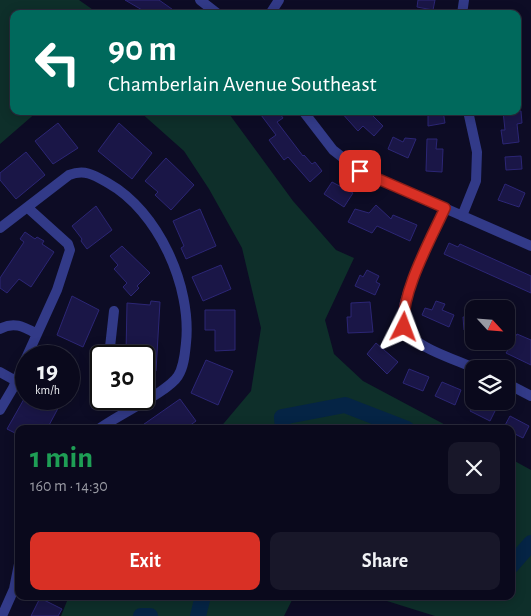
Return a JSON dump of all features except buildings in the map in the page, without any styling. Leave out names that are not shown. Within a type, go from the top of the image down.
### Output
[{"type":"street","points":[[200,0],[213,10]]},
{"type":"street","points":[[306,115],[320,136],[344,160],[374,178],[531,246]]},
{"type":"street","points":[[462,216],[476,181],[477,152],[469,115]]},
{"type":"street","points":[[0,228],[69,175],[82,171],[92,174],[121,190],[137,204],[154,228],[169,256],[180,280],[187,332],[184,358],[178,376],[168,386],[105,425]]},
{"type":"street","points":[[28,208],[68,244],[70,250],[57,290],[32,345]]},
{"type":"street","points":[[445,208],[407,296],[402,313],[404,327],[410,336],[422,344],[465,364]]},
{"type":"street","points":[[110,345],[114,311]]},
{"type":"street","points":[[0,329],[13,324],[22,326],[37,334]]},
{"type":"street","points":[[0,372],[15,380]]},
{"type":"street","points":[[0,410],[15,382]]},
{"type":"street","points":[[515,388],[531,396]]},
{"type":"street","points":[[2,616],[15,584]]},
{"type":"green space","points":[[0,0],[79,0],[93,10],[10,10],[10,115],[33,115],[0,144]]},
{"type":"green space","points":[[144,115],[230,115],[293,201],[336,250],[354,258],[325,320],[334,354],[363,381],[446,425],[222,425],[251,391],[261,328],[242,248],[209,189],[184,151]]},
{"type":"green space","points":[[515,461],[531,470],[531,616],[435,616],[384,600],[515,600]]},
{"type":"green space","points":[[67,600],[292,600],[284,616],[61,616]]},
{"type":"waterway","points":[[283,425],[282,417],[345,405],[397,425]]},
{"type":"waterway","points":[[515,561],[531,543]]},
{"type":"waterway","points":[[198,616],[202,600]]},
{"type":"waterway","points":[[141,616],[150,616]]},
{"type":"route","points":[[360,171],[445,208],[407,296],[402,313],[404,327]]}]
